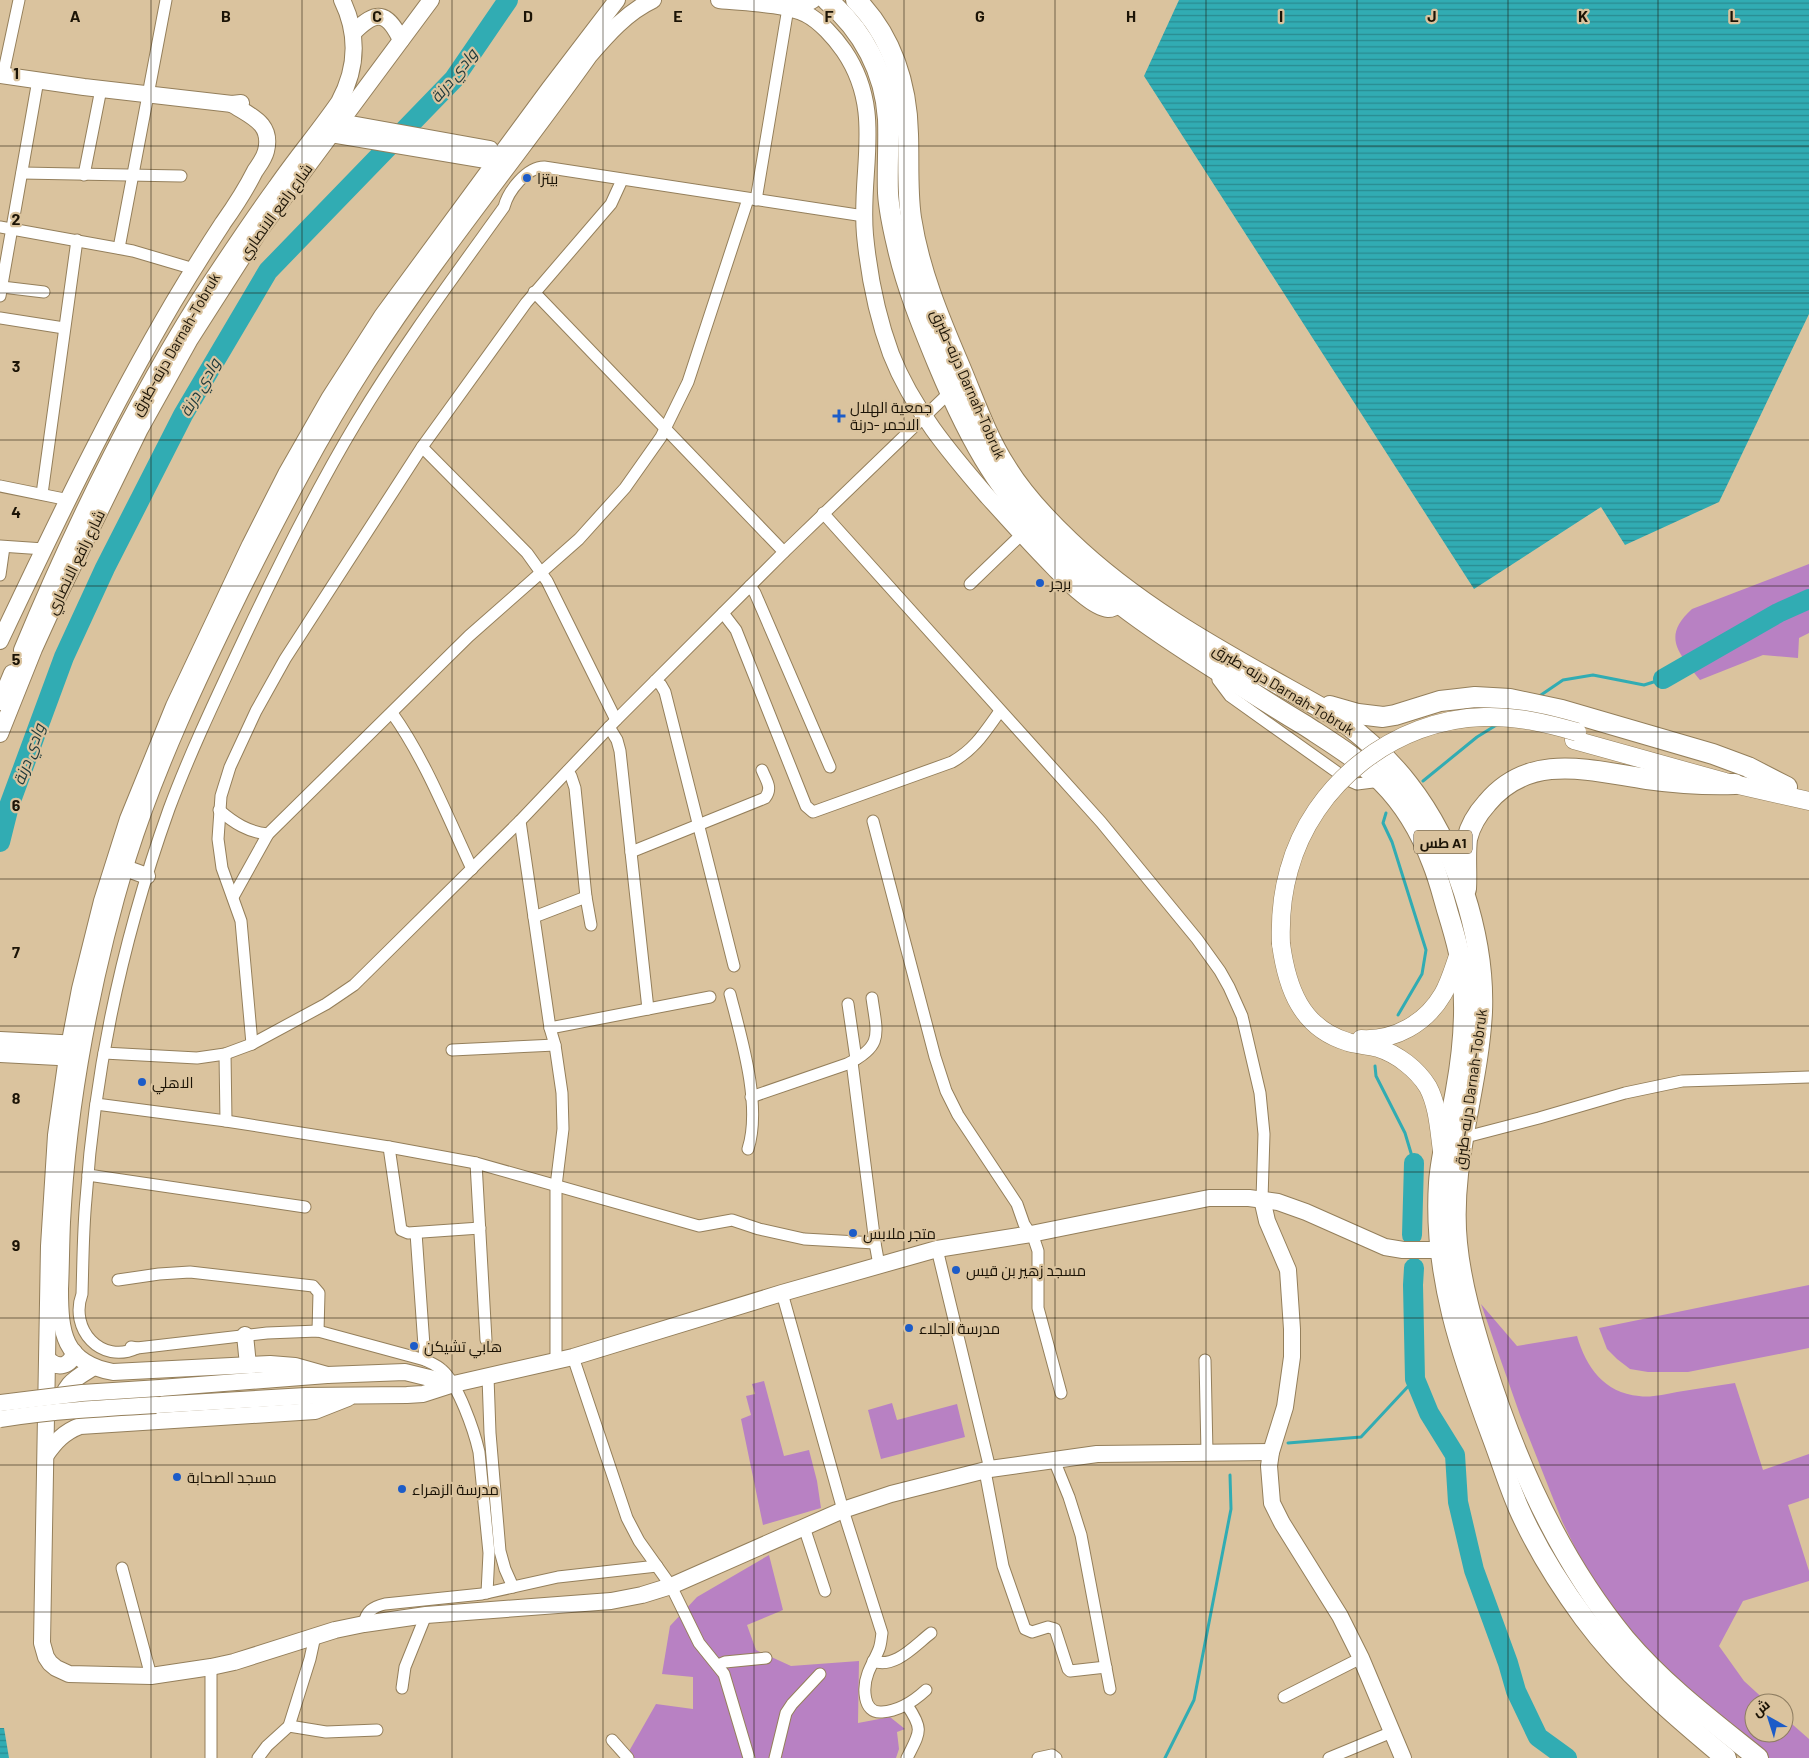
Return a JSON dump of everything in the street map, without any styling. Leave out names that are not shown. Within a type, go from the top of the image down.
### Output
[{"type":"highway","name":"درنه-طبرق Darnah-Tobruk","points":[[827,0],[851,23],[863,40],[882,54],[900,73],[906,104],[908,195],[917,247],[927,286],[984,424],[1005,466],[1017,483],[1052,524],[1117,583],[1199,639],[1339,718],[1359,733],[1407,782],[1437,829],[1466,901],[1476,934],[1480,968],[1482,1012],[1462,1138],[1455,1211],[1461,1273],[1491,1383],[1547,1519],[1562,1550],[1587,1589],[1627,1641],[1656,1672],[1684,1698],[1758,1758]]},
{"type":"highway","name":"درنه-طبرق Darnah-Tobruk","points":[[856,0],[870,16],[882,54],[881,82],[888,117],[888,195],[898,251],[922,326],[950,392],[983,458],[1004,489],[1063,555],[1119,604],[1216,670],[1346,752],[1381,781],[1399,801],[1415,824],[1440,883],[1459,954],[1464,990],[1462,1043],[1455,1095],[1442,1156],[1439,1185],[1440,1250],[1450,1305],[1472,1386],[1519,1509],[1538,1545],[1582,1615],[1621,1662],[1669,1711],[1726,1758]]},
{"type":"highway","points":[[1302,697],[1358,714],[1383,717],[1440,701],[1475,697],[1510,699],[1562,710],[1712,754],[1748,768],[1787,787]]},
{"type":"highway","points":[[1466,901],[1467,838],[1471,828],[1479,813],[1490,799],[1498,791],[1518,778],[1541,770],[1565,768],[1596,770],[1703,785],[1735,784]]},
{"type":"main road","points":[[1442,1156],[1436,1113],[1430,1093],[1424,1082],[1411,1067],[1389,1052],[1339,1039],[1312,1021],[1291,991],[1284,969],[1292,888],[1302,853],[1319,820],[1330,804],[1355,777],[1384,756],[1415,740],[1465,726],[1491,725],[1517,726],[1576,736],[1718,772],[1809,792]]},
{"type":"main road","points":[[1576,736],[1735,784],[1809,801]]},
{"type":"main road","points":[[1285,944],[1299,991],[1312,1011],[1335,1030],[1354,1038],[1364,1039],[1390,1037],[1403,1031],[1426,1015],[1444,993],[1459,954]]},
{"type":"street","points":[[0,641],[44,549],[139,364],[194,269],[249,184],[266,152],[266,137],[261,123],[232,104],[148,95],[2,75],[19,0]]},
{"type":"street","points":[[119,248],[166,0]]},
{"type":"street","name":"درنه-طبرق Darnah-Tobruk","points":[[0,702],[34,622],[109,461],[173,343],[248,226],[339,102],[347,86],[353,69],[355,44],[354,32],[342,0]]},
{"type":"street","name":"شارع رافع الانصاري","points":[[0,734],[30,658],[54,606],[163,384],[234,268],[341,129],[401,40],[431,0]]},
{"type":"street","points":[[617,0],[382,316],[305,439],[250,545],[174,706],[134,804],[100,910],[80,989],[58,1118],[52,1181],[50,1246],[42,1643],[46,1657],[56,1668],[69,1674],[151,1676],[211,1667],[251,1657],[315,1636],[364,1624],[426,1615],[611,1601],[642,1595],[672,1586],[843,1510],[891,1494],[988,1470],[1097,1454],[1271,1452]]},
{"type":"street","points":[[327,1375],[283,1364],[113,1372],[86,1363],[74,1352],[65,1338],[60,1320],[61,1242],[70,1126],[69,1050],[98,976],[125,868],[156,779],[186,706],[278,516],[305,466],[343,402],[501,157],[600,43],[639,7],[653,0]]},
{"type":"street","points":[[719,0],[788,8],[808,15],[826,30],[848,57],[856,71],[864,94],[868,117],[864,216],[871,272],[880,319],[892,355],[924,416],[962,467],[1022,534],[1057,571],[1087,598],[1106,608],[1114,608],[1119,604]]},
{"type":"street","points":[[788,8],[804,5],[813,0]]},
{"type":"street","points":[[233,897],[268,834],[469,636],[579,539],[612,504],[650,455],[680,401],[696,363],[752,199],[788,8]]},
{"type":"street","points":[[354,32],[368,19],[382,18],[392,22],[401,40]]},
{"type":"street","points":[[38,80],[1,292],[44,292]]},
{"type":"street","points":[[84,174],[101,89]]},
{"type":"street","points":[[341,129],[501,157]]},
{"type":"street","points":[[487,1593],[489,1553],[479,1452],[476,1438],[454,1384],[443,1370],[426,1360],[318,1331],[245,1335],[136,1348],[126,1353],[110,1351],[102,1349],[90,1341],[81,1324],[80,1302],[82,1294],[84,1225],[96,1104],[118,984],[147,876],[184,773],[263,598],[310,504],[356,422],[380,384],[526,174],[535,168],[548,168],[864,216]]},
{"type":"street","points":[[22,174],[181,176]]},
{"type":"street","points":[[252,1044],[242,921],[227,882],[218,839],[219,810],[224,783],[230,768],[270,684],[304,626],[422,448],[534,292],[611,204],[622,180]]},
{"type":"street","points":[[0,227],[119,248],[164,259],[194,269]]},
{"type":"street","points":[[42,494],[77,240]]},
{"type":"street","points":[[534,292],[784,552]]},
{"type":"street","points":[[0,318],[64,328]]},
{"type":"street","points":[[104,1053],[197,1058],[225,1054],[252,1044],[326,1004],[354,985],[520,821],[655,681],[823,513],[950,392]]},
{"type":"street","points":[[422,448],[527,552],[541,572],[613,724],[620,751],[648,1009]]},
{"type":"street","points":[[0,486],[69,500]]},
{"type":"street","points":[[823,513],[1101,822],[1197,939],[1229,987],[1242,1016],[1260,1093],[1270,1201],[1276,1215],[1270,1227],[1288,1270],[1292,1356],[1285,1407],[1271,1452],[1269,1466],[1272,1503],[1326,1591],[1361,1658],[1403,1758]]},
{"type":"street","points":[[970,584],[1022,534]]},
{"type":"street","points":[[0,575],[2,546],[44,549]]},
{"type":"street","points":[[750,586],[755,593],[830,767]]},
{"type":"street","points":[[723,613],[736,630],[806,806],[813,812],[952,762],[965,755],[973,748],[1000,711]]},
{"type":"street","points":[[12,616],[34,622]]},
{"type":"street","points":[[655,681],[665,692],[734,966]]},
{"type":"street","points":[[392,713],[413,744],[472,869]]},
{"type":"street","points":[[631,852],[765,798],[769,788],[762,770]]},
{"type":"street","points":[[568,771],[575,788],[586,897],[591,925]]},
{"type":"street","points":[[219,810],[245,829],[268,834]]},
{"type":"street","points":[[520,821],[550,1028],[555,1045],[562,1093],[563,1129],[556,1186],[556,1361]]},
{"type":"street","points":[[873,821],[946,1091],[970,1134],[1017,1204],[1024,1224],[1037,1244],[1038,1308],[1061,1394]]},
{"type":"street","points":[[125,868],[147,876]]},
{"type":"street","points":[[534,918],[586,897]]},
{"type":"street","points":[[730,994],[747,1060],[752,1131],[748,1148]]},
{"type":"street","points":[[550,1028],[710,997]]},
{"type":"street","points":[[751,1097],[854,1061],[870,1048],[876,1038],[872,998]]},
{"type":"street","points":[[848,1004],[879,1265]]},
{"type":"street","points":[[0,1040],[69,1050]]},
{"type":"street","points":[[452,1050],[555,1045]]},
{"type":"street","points":[[0,1054],[69,1050]]},
{"type":"street","points":[[225,1054],[226,1121]]},
{"type":"street","points":[[1462,1138],[1624,1093],[1682,1081],[1809,1077]]},
{"type":"street","points":[[96,1104],[226,1121],[389,1146],[476,1163],[699,1226],[732,1220],[759,1229],[804,1239],[875,1243]]},
{"type":"street","points":[[389,1146],[399,1228],[406,1233],[480,1228]]},
{"type":"street","points":[[476,1163],[486,1340]]},
{"type":"street","points":[[88,1175],[305,1207]]},
{"type":"street","points":[[0,1419],[82,1409],[255,1398],[407,1395],[435,1390],[454,1384],[573,1358],[782,1293],[937,1249],[1031,1234],[1209,1198],[1234,1197],[1270,1201],[1306,1212],[1385,1247],[1403,1250],[1440,1250]]},
{"type":"street","points":[[416,1233],[426,1360]]},
{"type":"street","points":[[937,1249],[988,1470],[1003,1566],[1025,1629],[1032,1632],[1050,1627],[1055,1629],[1070,1670],[1106,1667]]},
{"type":"street","points":[[118,1280],[190,1272],[313,1286],[318,1293],[318,1331]]},
{"type":"street","points":[[782,1293],[843,1510],[882,1634],[879,1648],[867,1675],[865,1684],[866,1699],[870,1708],[881,1712],[907,1705],[926,1690]]},
{"type":"street","points":[[245,1335],[248,1365]]},
{"type":"street","points":[[48,1359],[55,1364],[64,1365],[71,1360],[74,1352]]},
{"type":"street","points":[[573,1358],[627,1518],[640,1541],[672,1586],[699,1643],[718,1665],[726,1678],[749,1758]]},
{"type":"street","points":[[1205,1360],[1207,1453]]},
{"type":"street","points":[[80,1426],[65,1414],[63,1395],[65,1389],[73,1380],[94,1367]]},
{"type":"street","points":[[0,1403],[82,1393],[327,1375],[404,1372],[454,1384]]},
{"type":"street","points":[[488,1377],[488,1414],[500,1551],[504,1569],[513,1587]]},
{"type":"street","points":[[46,1456],[58,1438],[80,1426],[315,1411],[354,1396]]},
{"type":"street","points":[[1054,1460],[1069,1497],[1081,1535],[1110,1689]]},
{"type":"street","points":[[804,1527],[825,1591]]},
{"type":"street","points":[[364,1624],[365,1616],[375,1606],[487,1593],[558,1577],[657,1566]]},
{"type":"street","points":[[122,1568],[151,1676]]},
{"type":"street","points":[[402,1688],[405,1667],[426,1615]]},
{"type":"street","points":[[873,1661],[880,1664],[892,1662],[931,1634]]},
{"type":"street","points":[[258,1758],[288,1726],[308,1668],[315,1636]]},
{"type":"street","points":[[718,1665],[725,1662],[766,1658]]},
{"type":"street","points":[[1284,1697],[1361,1658]]},
{"type":"street","points":[[211,1667],[211,1758]]},
{"type":"street","points":[[775,1758],[786,1713],[820,1674]]},
{"type":"street","points":[[907,1705],[918,1722],[919,1731],[907,1758]]},
{"type":"street","points":[[288,1726],[326,1732],[378,1730]]},
{"type":"street","points":[[1329,1758],[1392,1732]]},
{"type":"street","points":[[612,1740],[628,1758]]},
{"type":"street","points":[[1038,1758],[1052,1755],[1056,1758]]},
{"type":"shaded area","points":[[1809,564],[1809,633],[1799,638],[1798,658],[1763,655],[1700,680],[1680,653],[1675,637],[1677,628],[1692,609]]},
{"type":"shaded area","points":[[1809,1285],[1809,1348],[1688,1372],[1648,1372],[1630,1369],[1617,1359],[1607,1349],[1599,1328]]},
{"type":"shaded area","points":[[1481,1304],[1517,1346],[1577,1336],[1591,1368],[1606,1384],[1627,1394],[1653,1396],[1735,1383],[1763,1470],[1809,1454],[1809,1498],[1788,1505],[1809,1571],[1809,1581],[1743,1601],[1719,1646],[1744,1681],[1757,1693],[1744,1693],[1744,1740],[1635,1642],[1587,1572],[1562,1521],[1520,1415]]},
{"type":"shaded area","points":[[764,1381],[784,1456],[809,1450],[817,1481],[821,1508],[763,1525],[741,1419],[751,1415],[746,1396],[755,1394],[752,1384]]},
{"type":"shaded area","points":[[892,1403],[897,1420],[957,1404],[965,1437],[881,1459],[868,1410]]},
{"type":"shaded area","points":[[769,1555],[783,1610],[747,1625],[756,1650],[791,1666],[859,1661],[858,1723],[890,1717],[905,1729],[897,1732],[899,1749],[896,1758],[628,1758],[628,1753],[656,1704],[693,1709],[693,1677],[662,1674],[670,1626],[697,1597]]},
{"type":"shaded area","points":[[1794,1726],[1809,1739],[1809,1758],[1764,1758],[1747,1743],[1794,1743]]},
{"type":"water","points":[[1179,0],[1809,0],[1809,314],[1719,502],[1625,545],[1601,507],[1474,589],[1144,76]]},
{"type":"water","points":[[0,1728],[4,1728],[9,1758],[0,1758]]},
{"type":"waterway","name":"وادي درنة","points":[[0,842],[9,806],[64,657],[105,568],[183,415],[268,271],[454,79],[508,0]]},
{"type":"waterway","points":[[1663,679],[1778,613],[1809,599]]},
{"type":"waterway","points":[[1538,697],[1563,680],[1593,675],[1644,685],[1663,679]]},
{"type":"waterway","points":[[1423,781],[1477,737],[1498,724]]},
{"type":"waterway","points":[[1386,813],[1383,823],[1392,842],[1426,950],[1422,974],[1398,1015]]},
{"type":"waterway","points":[[1375,1066],[1376,1076],[1405,1133],[1414,1163]]},
{"type":"waterway","points":[[1412,1235],[1414,1163]]},
{"type":"waterway","points":[[1414,1268],[1415,1379],[1429,1413],[1455,1455],[1458,1502],[1474,1570],[1508,1663],[1516,1691],[1538,1737],[1567,1758]]},
{"type":"waterway","points":[[1288,1443],[1361,1437],[1415,1379]]},
{"type":"waterway","points":[[1165,1758],[1194,1700],[1231,1509],[1230,1475]]},
{"type":"place","name":"بيتزا","points":[[527,178]]},
{"type":"place","name":"جمعية الهلال الاحمر -درنة","points":[[839,416]]},
{"type":"place","name":"برجر","points":[[1040,583]]},
{"type":"place","name":"الاهلي","points":[[142,1082]]},
{"type":"place","name":"متجر ملابس","points":[[853,1233]]},
{"type":"place","name":"مسجد زهير بن قيس","points":[[956,1270]]},
{"type":"place","name":"مدرسة الجلاء","points":[[909,1328]]},
{"type":"place","name":"هابي تشيكن","points":[[414,1346]]},
{"type":"place","name":"مسجد الصحابة","points":[[177,1477]]},
{"type":"place","name":"مدرسة الزهراء","points":[[402,1489]]}]
